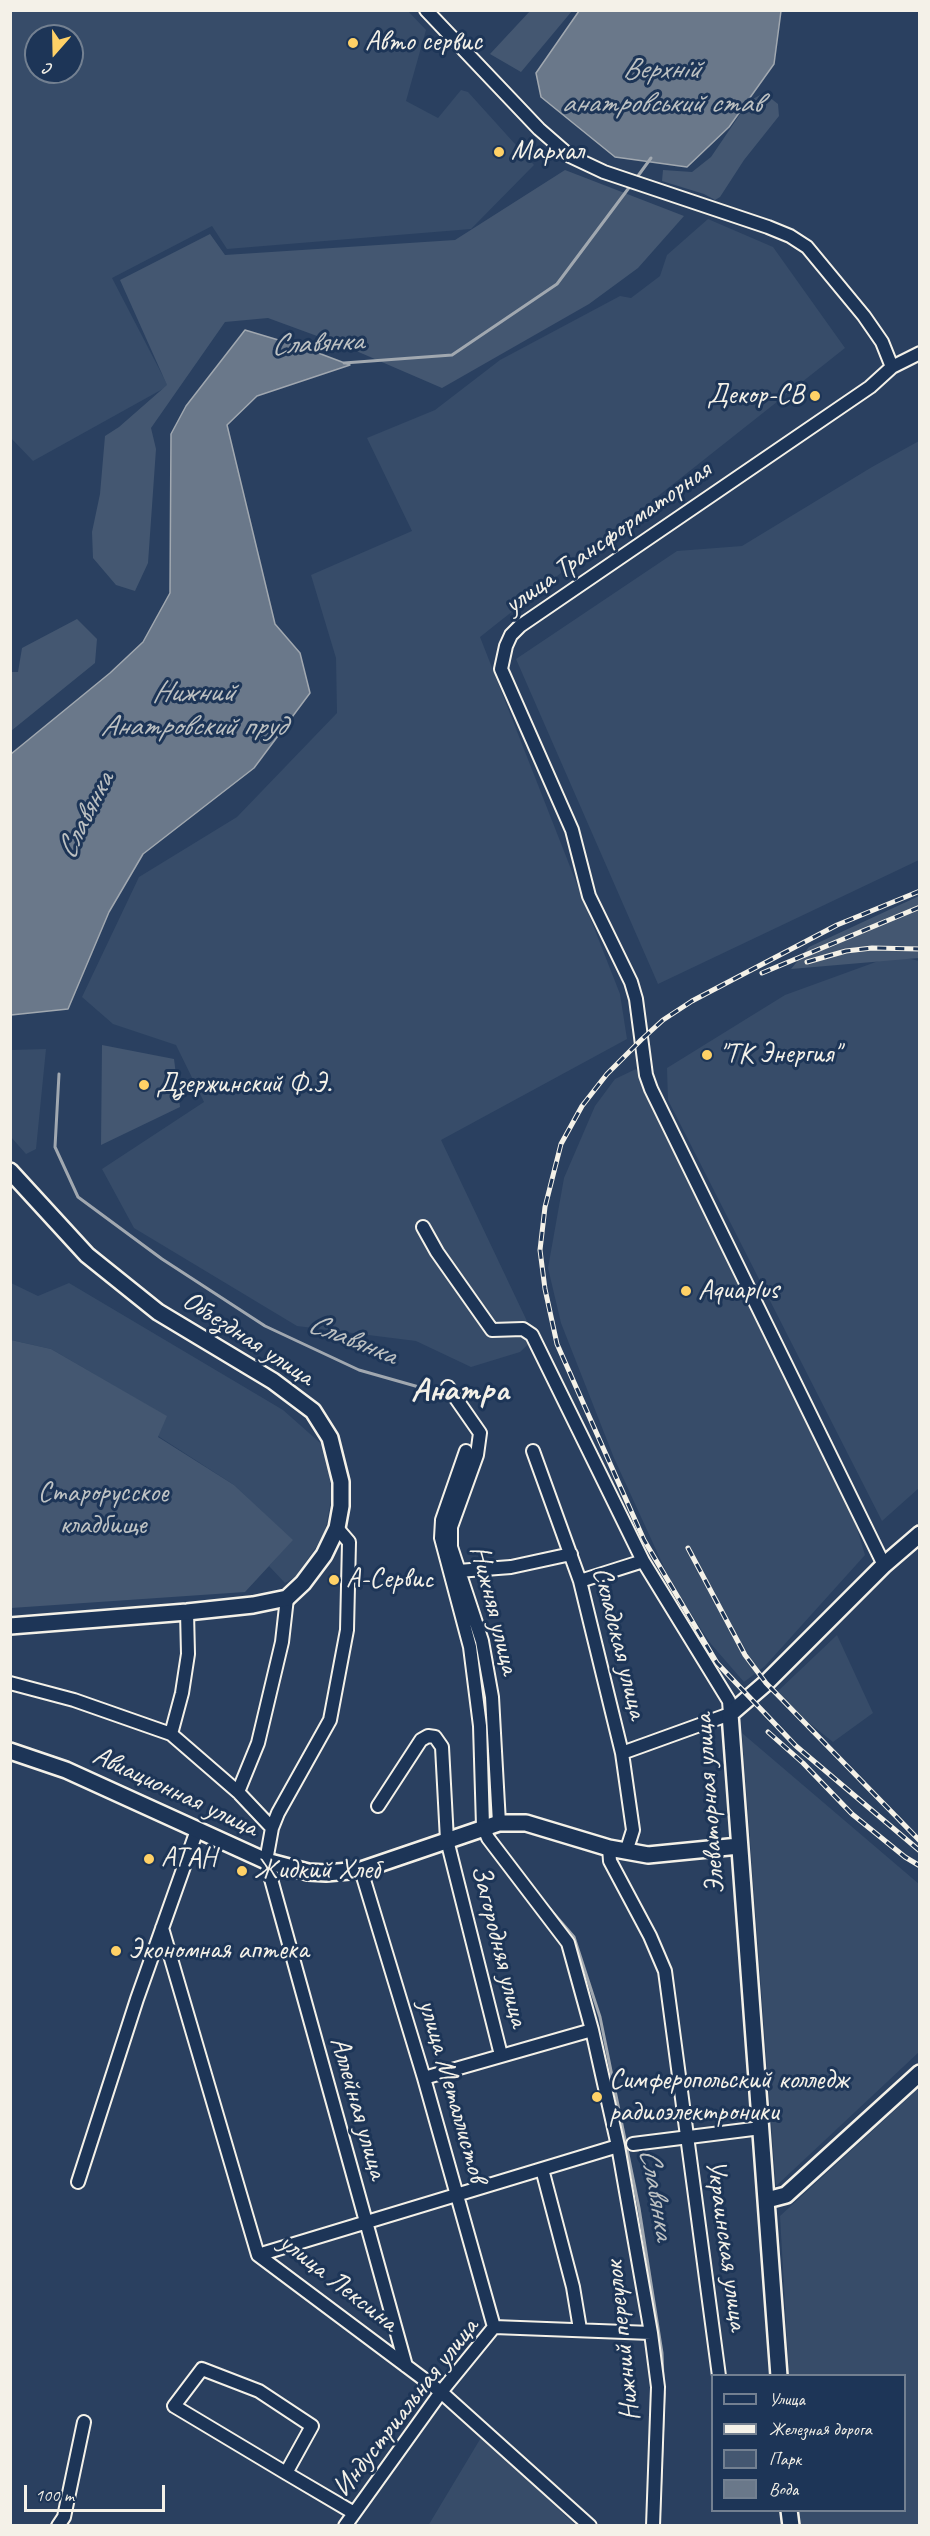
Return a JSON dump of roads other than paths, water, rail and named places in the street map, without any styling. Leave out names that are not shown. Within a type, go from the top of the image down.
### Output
[{"type":"main road","name":"Объездная улица","points":[[10,1171],[87,1255],[158,1312],[273,1381],[313,1411],[330,1438],[341,1482],[342,1506],[337,1528],[315,1569],[286,1598]]},
{"type":"main road","points":[[730,1714],[766,1683],[884,1565],[920,1534]]},
{"type":"main road","points":[[10,1626],[187,1612],[253,1605],[286,1598]]},
{"type":"main road","name":"Элеваторная улица","points":[[730,1714],[779,2374]]},
{"type":"main road","name":"Авиационная улица","points":[[10,1751],[66,1770],[266,1861],[326,1874],[361,1870],[483,1826],[499,1823],[526,1823],[576,1836],[609,1848],[648,1855],[739,1846]]},
{"type":"main road","points":[[767,2200],[786,2195],[920,2073]]},
{"type":"street","points":[[426,10],[558,148],[604,172],[768,227],[790,236],[807,247],[864,316],[882,342],[892,367]]},
{"type":"street","name":"улица Трансформаторная","points":[[884,1565],[651,1089],[646,1075],[636,999],[630,982],[589,896],[572,830],[501,669],[502,657],[508,640],[520,626],[860,393],[892,367],[920,353]]},
{"type":"street","name":"Элеваторная улица","points":[[423,1227],[437,1252],[492,1330],[523,1329],[532,1335],[643,1561],[729,1701],[730,1714]]},
{"type":"street","name":"Нижняя улица","points":[[448,1387],[480,1433],[477,1455],[451,1527],[451,1546],[482,1641],[492,1697],[499,1823]]},
{"type":"street","name":"Нижняя улица","points":[[466,1451],[442,1520],[441,1538],[470,1647],[480,1726],[483,1826]]},
{"type":"street","name":"Складская улица","points":[[533,1451],[580,1581],[622,1753],[633,1830],[626,1852]]},
{"type":"street","points":[[266,1861],[272,1828],[330,1720],[347,1630],[349,1542],[337,1528]]},
{"type":"street","points":[[458,1571],[511,1567],[571,1554]]},
{"type":"street","points":[[580,1581],[643,1561]]},
{"type":"street","points":[[238,1792],[258,1743],[282,1642],[286,1598]]},
{"type":"street","points":[[171,1734],[182,1693],[188,1654],[187,1612]]},
{"type":"street","points":[[10,1683],[74,1700],[171,1734],[238,1792],[272,1828]]},
{"type":"street","points":[[622,1753],[730,1714]]},
{"type":"street","name":"Загородняя улица","points":[[378,1806],[422,1740],[428,1736],[435,1737],[442,1748],[447,1840],[501,2055],[424,2078]]},
{"type":"street","name":"Нижний переулок","points":[[483,1826],[501,1857],[568,1943],[592,2030],[618,2146],[651,2332],[658,2387],[654,2526]]},
{"type":"street","points":[[78,2182],[197,1830]]},
{"type":"street","name":"Украинская улица","points":[[609,1848],[610,1861],[650,1936],[665,1971],[719,2374]]},
{"type":"street","name":"Аллейная улица","points":[[266,1861],[406,2367]]},
{"type":"street","name":"улица Металлистов","points":[[361,1870],[424,2078],[494,2327]]},
{"type":"street","name":"улица Лексина","points":[[162,1928],[258,2255],[441,2392],[590,2526]]},
{"type":"street","points":[[501,2055],[592,2030]]},
{"type":"street","points":[[633,2144],[761,2128]]},
{"type":"street","points":[[258,2255],[364,2221],[458,2196],[618,2146]]},
{"type":"street","points":[[542,2169],[573,2287],[580,2329]]},
{"type":"street","name":"Индустриальная улица","points":[[345,2526],[441,2392],[494,2327],[651,2332]]},
{"type":"street","points":[[286,2473],[312,2426],[258,2391],[202,2369],[174,2406],[286,2473],[354,2513]]},
{"type":"street","points":[[58,2526],[64,2517],[84,2422]]},
{"type":"water","name":"Верхній анатровський став","points":[[579,11],[781,11],[774,64],[729,127],[687,167],[615,157],[541,97],[536,73]]},
{"type":"water","name":"Нижний Анатровский пруд","points":[[245,330],[305,348],[350,365],[257,396],[227,425],[275,624],[300,653],[310,693],[254,768],[143,854],[109,912],[68,1009],[11,1015],[11,754],[110,673],[143,642],[170,593],[171,434],[186,406]]},
{"type":"waterway","name":"Славянка","points":[[635,180],[651,158]]},
{"type":"waterway","name":"Славянка","points":[[344,363],[452,355],[557,284],[631,185]]},
{"type":"waterway","name":"Славянка","points":[[59,1074],[55,1147],[78,1197],[162,1259],[265,1326],[359,1370],[440,1393],[452,1403]]},
{"type":"waterway","name":"Славянка","points":[[471,1627],[477,1644],[487,1732],[492,1818]]},
{"type":"waterway","name":"Славянка","points":[[549,1908],[574,1937],[600,2017],[639,2208],[662,2353],[663,2380]]},
{"type":"waterway","name":"Славянка","points":[[659,2526],[664,2393]]},
{"type":"railway","points":[[920,891],[837,925],[692,1001],[663,1020],[641,1040],[607,1074],[582,1106],[561,1144],[545,1207],[540,1250],[545,1289],[557,1344],[644,1540],[717,1663],[796,1746],[920,1851]]},
{"type":"railway","points":[[762,973],[920,907]]},
{"type":"railway","points":[[807,962],[846,951],[872,948],[920,949]]},
{"type":"railway","points":[[688,1548],[745,1655],[766,1683],[920,1841]]},
{"type":"railway","points":[[768,1732],[803,1763],[852,1814],[905,1857],[920,1866]]},
{"type":"place","name":"Авто сервис","points":[[353,43]]},
{"type":"place","name":"Мархал","points":[[499,152]]},
{"type":"place","name":"Декор-СВ","points":[[815,396]]},
{"type":"place","name":"\"ТК Энергия\"","points":[[707,1055]]},
{"type":"place","name":"Дзержинский Ф.Э.","points":[[144,1085]]},
{"type":"place","name":"Aquaplus","points":[[686,1291]]},
{"type":"place","name":"А-Сервис","points":[[334,1580]]},
{"type":"place","name":"АТАН","points":[[149,1859]]},
{"type":"place","name":"Жидкий Хлеб","points":[[242,1871]]},
{"type":"place","name":"Экономная аптека","points":[[116,1951]]},
{"type":"place","name":"Симферопольский колледж радиоэлектроники","points":[[597,2097]]},
{"type":"district","name":"Анатра","points":[[460,1391]]},
{"type":"park label","name":"Старорусское кладбище","points":[[103,1510]]}]
